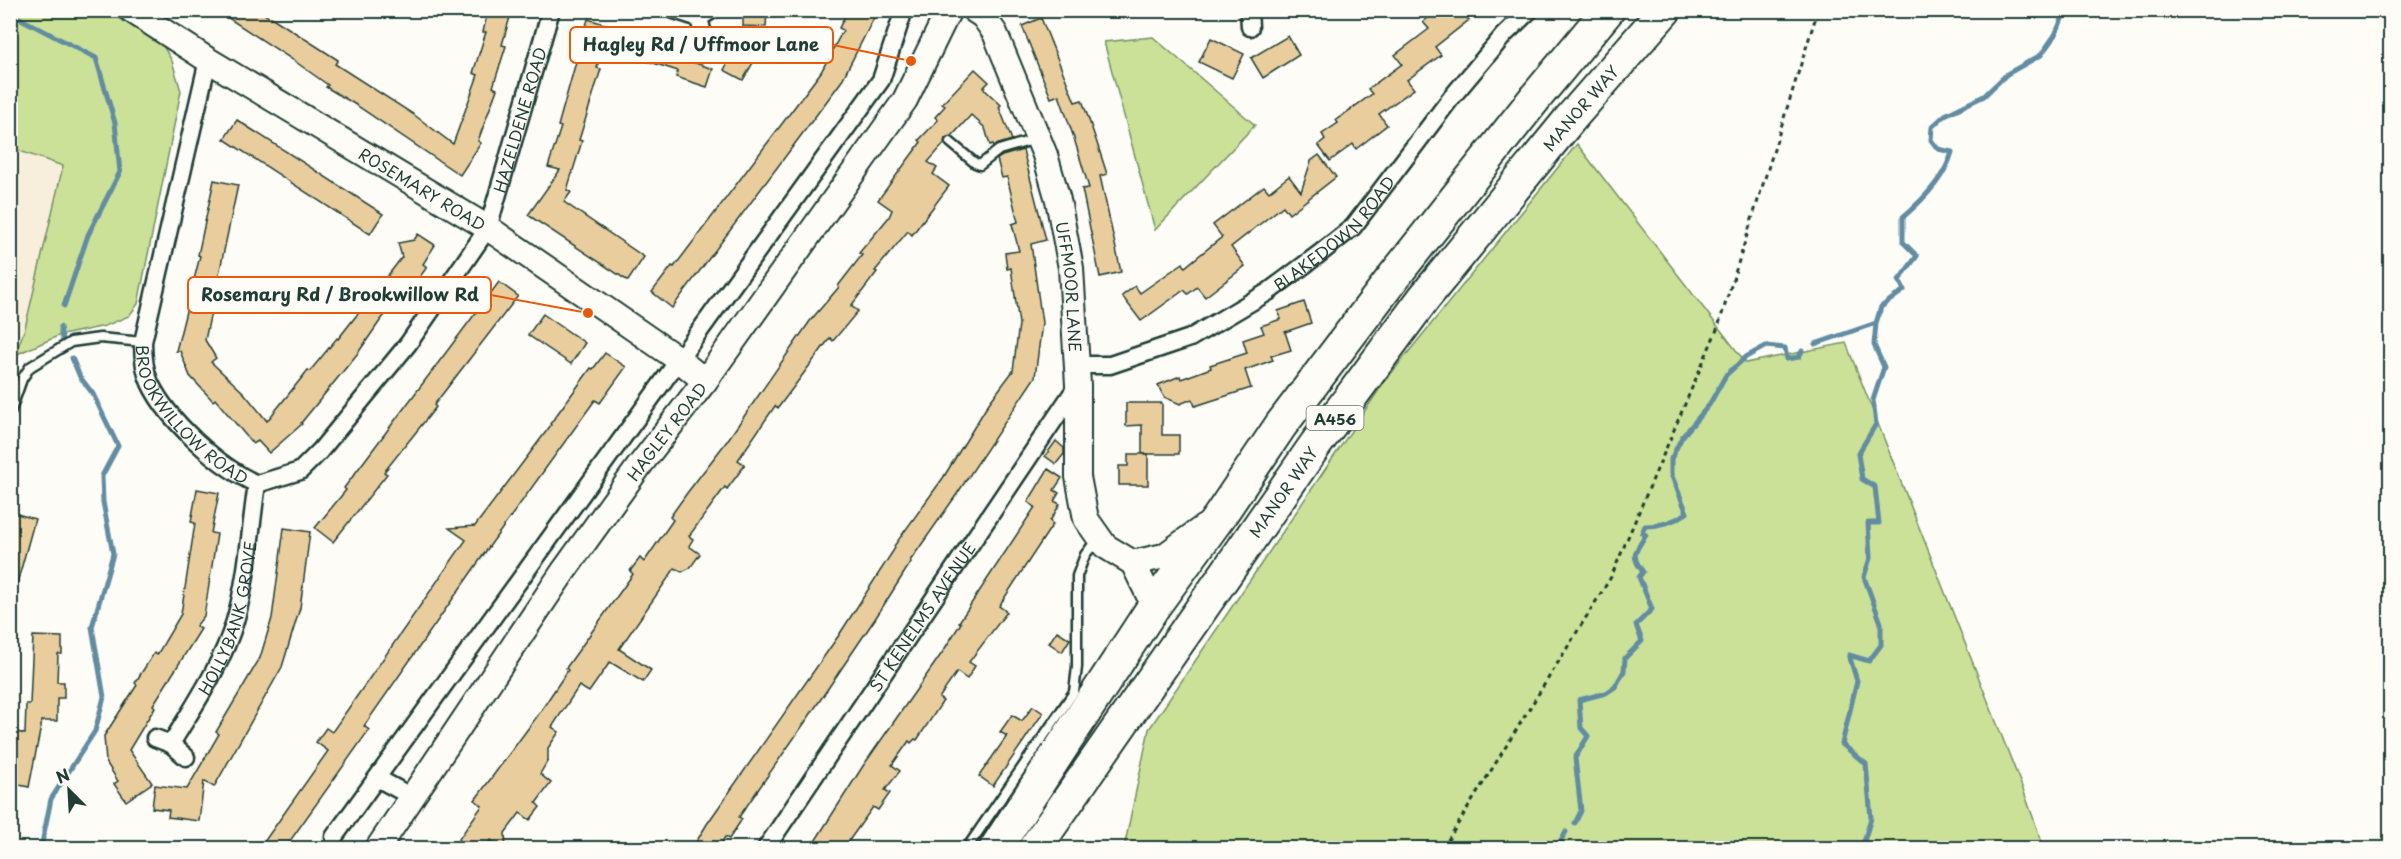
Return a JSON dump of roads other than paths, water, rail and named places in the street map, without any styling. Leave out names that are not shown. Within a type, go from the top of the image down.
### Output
[{"type":"highway","name":"A456","points":[[996,849],[1154,606],[1219,517],[1281,425],[1395,274],[1608,10]]},
{"type":"highway","name":"MANOR WAY","points":[[1037,847],[1316,444],[1424,298],[1570,119],[1665,10]]},
{"type":"street","name":"ROSEMARY ROAD","points":[[131,10],[208,60],[488,228],[678,359],[705,381]]},
{"type":"street","name":"HAZELDENE ROAD","points":[[488,228],[551,10]]},
{"type":"street","points":[[674,10],[706,14],[704,39]]},
{"type":"street","name":"HAGLEY ROAD","points":[[334,837],[881,80],[904,10]]},
{"type":"street","name":"HAGLEY ROAD","points":[[378,849],[563,572],[639,465],[705,381],[905,100],[949,10]]},
{"type":"street","name":"UFFMOOR LANE","points":[[975,10],[983,16],[994,33],[1038,139],[1058,201],[1071,268],[1077,375],[1078,477],[1086,519],[1105,546],[1133,563]]},
{"type":"street","name":"BLAKEDOWN ROAD","points":[[1077,375],[1190,338],[1268,292],[1353,227],[1450,98],[1504,35],[1530,10]]},
{"type":"street","name":"BROOKWILLOW ROAD","points":[[208,60],[142,342],[144,362],[150,383],[172,416],[208,451],[241,477],[257,484],[300,471],[320,451],[408,344],[488,228]]},
{"type":"street","name":"ST KENELMS AVENUE","points":[[766,849],[1077,375]]},
{"type":"street","name":"HOLLYBANK GROVE","points":[[171,744],[225,650],[235,622],[257,484]]},
{"type":"street","points":[[1154,606],[1133,563],[1164,556],[1219,517]]},
{"type":"street","points":[[155,738],[171,744],[186,757]]},
{"type":"street","points":[[377,778],[411,797]]},
{"type":"lane","points":[[950,142],[980,165],[999,150],[1038,139]]},
{"type":"lane","points":[[10,414],[22,379],[30,367],[71,342],[100,338],[142,342]]},
{"type":"lane","points":[[968,849],[1074,692],[1077,667],[1077,576],[1084,555],[1098,538]]},
{"type":"waterway","points":[[1862,848],[1871,818],[1866,764],[1842,744],[1857,681],[1849,655],[1869,661],[1881,645],[1881,623],[1864,577],[1870,558],[1868,523],[1879,523],[1875,487],[1862,479],[1858,454],[1876,424],[1873,400],[1884,367],[1874,345],[1876,323],[1881,307],[1904,290],[1899,280],[1917,256],[1903,242],[1903,217],[1939,180],[1952,152],[1938,149],[1931,140],[1932,127],[1945,115],[1984,96],[2007,74],[2041,55],[2055,35],[2062,19],[2061,10]]},
{"type":"waterway","points":[[2167,10],[2178,10]]},
{"type":"waterway","points":[[10,16],[19,18],[96,58],[115,123],[120,172],[88,235],[64,306]]},
{"type":"waterway","points":[[1815,344],[1876,323]]},
{"type":"waterway","points":[[60,327],[62,339]]},
{"type":"waterway","points":[[1575,823],[1581,811],[1575,758],[1588,736],[1581,728],[1579,700],[1606,693],[1615,687],[1624,671],[1625,658],[1642,641],[1636,625],[1652,609],[1639,577],[1643,572],[1635,557],[1646,535],[1642,533],[1645,526],[1667,523],[1687,513],[1671,474],[1671,459],[1682,437],[1709,405],[1726,375],[1746,357],[1766,346],[1785,348],[1787,359],[1799,357],[1802,351]]},
{"type":"waterway","points":[[41,848],[51,799],[95,731],[104,697],[92,627],[113,554],[103,502],[102,476],[118,446],[93,394],[80,377],[72,358]]},
{"type":"waterway","points":[[1556,848],[1566,832]]},
{"type":"place","name":"Hagley Rd / Uffmoor Lane","points":[[911,61]]},
{"type":"place","name":"Rosemary Rd / Brookwillow Rd","points":[[588,313]]}]
